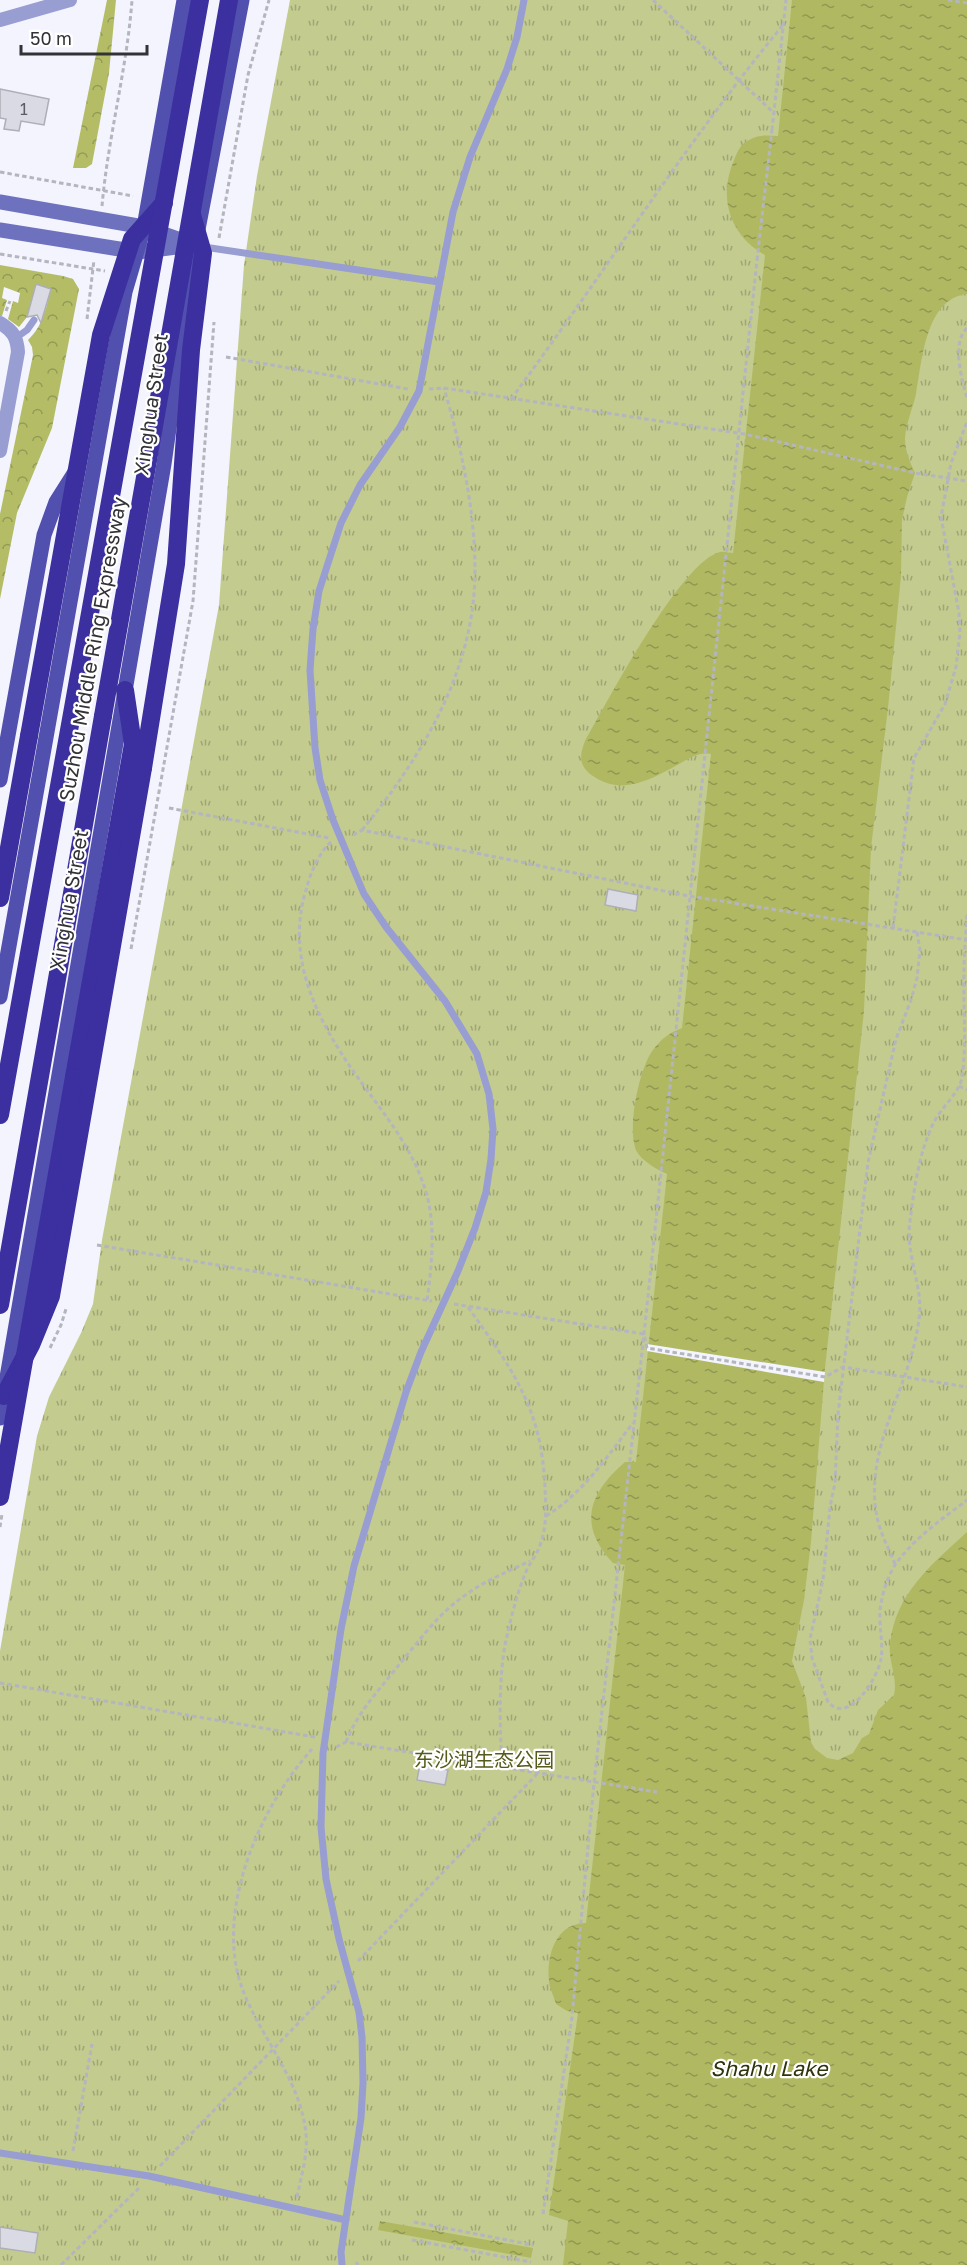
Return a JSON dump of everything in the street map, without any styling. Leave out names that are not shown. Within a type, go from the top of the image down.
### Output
[{"type":"highway","name":"Suzhou Middle Ring Expressway","points":[[0,1115],[157,200],[200,0]]},
{"type":"highway","name":"Suzhou Middle Ring Expressway","points":[[0,1305],[190,210],[229,0]]},
{"type":"highway","points":[[0,898],[101,335],[132,239],[157,200]]},
{"type":"highway","points":[[4,1396],[31,1346],[51,1296],[143,768],[176,564],[191,350],[203,253],[190,210]]},
{"type":"highway","points":[[0,1497],[134,744],[125,690]]},
{"type":"main road","points":[[0,997],[125,292],[144,227],[157,200],[184,0]]},
{"type":"main road","name":"Xinghua Street","points":[[0,1418],[164,464],[195,245],[242,0]]},
{"type":"main road","points":[[0,202],[144,227],[195,245]]},
{"type":"main road","points":[[0,230],[138,252],[195,245]]},
{"type":"main road","points":[[0,780],[49,517],[100,432]]},
{"type":"street","points":[[0,20],[70,0]]},
{"type":"street","points":[[0,322],[17,337],[18,352],[0,451]]},
{"type":"lane","points":[[342,2265],[340,2252],[361,2118],[362,2037],[359,2012],[347,1972],[326,1878],[321,1827],[322,1753],[341,1629],[354,1566],[406,1392],[475,1228],[486,1192],[493,1129],[489,1094],[477,1054],[445,1001],[386,927],[364,894],[333,820],[320,780],[315,748],[310,670],[313,629],[319,591],[341,523],[360,485],[400,426],[419,391],[439,282],[461,184],[507,69],[517,37],[524,0]]},
{"type":"lane","points":[[195,245],[439,282]]},
{"type":"lane","points":[[17,337],[27,330],[34,320]]},
{"type":"lane","points":[[0,2153],[149,2176],[346,2220]]},
{"type":"path","points":[[101,219],[103,192],[126,59],[132,0]]},
{"type":"path","points":[[653,0],[774,113]]},
{"type":"path","points":[[543,2214],[572,2017],[594,1783],[644,1334],[725,546],[786,0]]},
{"type":"path","points":[[948,0],[967,3]]},
{"type":"path","points":[[511,399],[569,321],[738,80],[783,25]]},
{"type":"path","points":[[0,172],[157,200]]},
{"type":"path","points":[[86,321],[96,246]]},
{"type":"path","points":[[967,328],[962,336],[959,356],[967,398]]},
{"type":"path","points":[[226,357],[419,391],[444,388],[744,434],[915,474],[967,481]]},
{"type":"path","points":[[428,1301],[433,1256],[432,1225],[424,1185],[411,1155],[389,1119],[336,1046],[304,977],[298,933],[300,907],[316,863],[329,843],[342,841],[362,830],[391,794],[427,737],[450,690],[464,648],[473,604],[475,566],[469,496],[459,437],[444,388]]},
{"type":"path","points":[[893,928],[915,758],[945,704],[952,685],[959,648],[958,613],[941,527],[947,478],[967,422]]},
{"type":"path","points":[[169,808],[342,841]]},
{"type":"path","points":[[362,830],[689,896],[966,940]]},
{"type":"path","points":[[895,1565],[877,1518],[874,1482],[876,1462],[911,1356],[920,1319],[920,1299],[909,1254],[909,1224],[915,1185],[932,1125],[940,1110],[959,1086],[964,1061],[967,914]]},
{"type":"path","points":[[917,932],[920,950],[917,978],[896,1039],[868,1162],[838,1414],[835,1484],[830,1507],[823,1580],[810,1639],[812,1658],[828,1702],[832,1706],[845,1708],[853,1705],[876,1675],[882,1651],[879,1617],[881,1602],[895,1565],[921,1537],[967,1500]]},
{"type":"path","points":[[959,1086],[967,1090]]},
{"type":"path","points":[[97,1245],[428,1301],[644,1334]]},
{"type":"path","points":[[468,1307],[521,1386],[532,1412],[544,1466],[546,1516],[541,1544],[524,1576],[514,1608],[503,1659],[500,1698],[502,1768]]},
{"type":"path","points":[[644,1334],[647,1348],[825,1377],[843,1367],[967,1387]]},
{"type":"path","points":[[546,1516],[566,1503],[585,1485],[634,1422]]},
{"type":"path","points":[[346,1742],[352,1727],[373,1698],[429,1628],[462,1598],[483,1583],[531,1561]]},
{"type":"path","points":[[0,1683],[321,1738]]},
{"type":"path","points":[[321,1738],[322,1753],[346,1742],[657,1792]]},
{"type":"path","points":[[297,2197],[306,2134],[298,2101],[243,1990],[237,1972],[232,1938],[242,1880],[263,1821],[278,1793],[298,1764],[321,1738]]},
{"type":"path","points":[[61,2265],[347,1972],[537,1773]]},
{"type":"path","points":[[73,2151],[93,2044]]},
{"type":"path","points":[[414,2222],[533,2244]]},
{"type":"path","points":[[411,2240],[531,2262]]},
{"type":"green space","points":[[107,0],[116,0],[109,73],[92,164],[86,168],[73,168]]},
{"type":"green space","name":"东沙湖生态公园","points":[[290,0],[967,0],[967,2265],[0,2265],[0,1651],[37,1436],[49,1397],[93,1304],[102,1240],[219,605],[244,265],[257,176]]},
{"type":"green space","points":[[0,265],[73,279],[79,289],[52,428],[17,513],[0,599],[0,514],[33,355],[28,340],[41,323],[51,289],[36,285],[27,317],[19,327],[8,319],[13,301],[18,303],[20,293],[4,287],[2,298],[7,300],[2,316],[0,316]]},
{"type":"water","name":"Shahu Lake","points":[[792,0],[967,0],[967,294],[953,298],[942,307],[934,319],[924,350],[906,432],[905,443],[915,473],[902,520],[901,576],[871,848],[864,1011],[825,1368],[811,1542],[804,1600],[792,1661],[806,1698],[811,1742],[815,1749],[827,1758],[838,1760],[853,1753],[862,1738],[869,1734],[878,1710],[894,1695],[895,1682],[890,1644],[899,1610],[917,1581],[967,1532],[967,2265],[563,2265],[568,2221],[549,2215],[578,2013],[567,2011],[556,2004],[548,1972],[551,1951],[560,1935],[567,1928],[586,1923],[625,1565],[613,1563],[602,1549],[591,1523],[592,1510],[603,1486],[613,1474],[625,1462],[636,1462],[667,1174],[646,1162],[637,1152],[633,1130],[634,1115],[639,1085],[648,1059],[663,1039],[682,1028],[711,754],[696,756],[647,780],[625,785],[614,785],[590,774],[583,766],[581,755],[585,741],[609,697],[646,636],[685,580],[704,561],[720,552],[733,553],[765,255],[753,247],[735,226],[727,201],[727,188],[729,174],[742,145],[758,136],[778,136]]},
{"type":"water","points":[[380,2221],[533,2248],[531,2258],[378,2230]]},
{"type":"pier","points":[[647,1344],[825,1372],[824,1382],[647,1351]]},
{"type":"building","points":[[0,89],[49,99],[44,125],[21,121],[19,131],[4,129],[6,119],[0,118]]},
{"type":"building","points":[[36,284],[51,289],[41,323],[37,315],[27,317]]},
{"type":"building","points":[[608,889],[638,895],[636,911],[605,905]]},
{"type":"building","points":[[420,1764],[448,1770],[445,1785],[417,1780]]},
{"type":"building","points":[[0,2227],[38,2233],[35,2253],[0,2248]]}]
